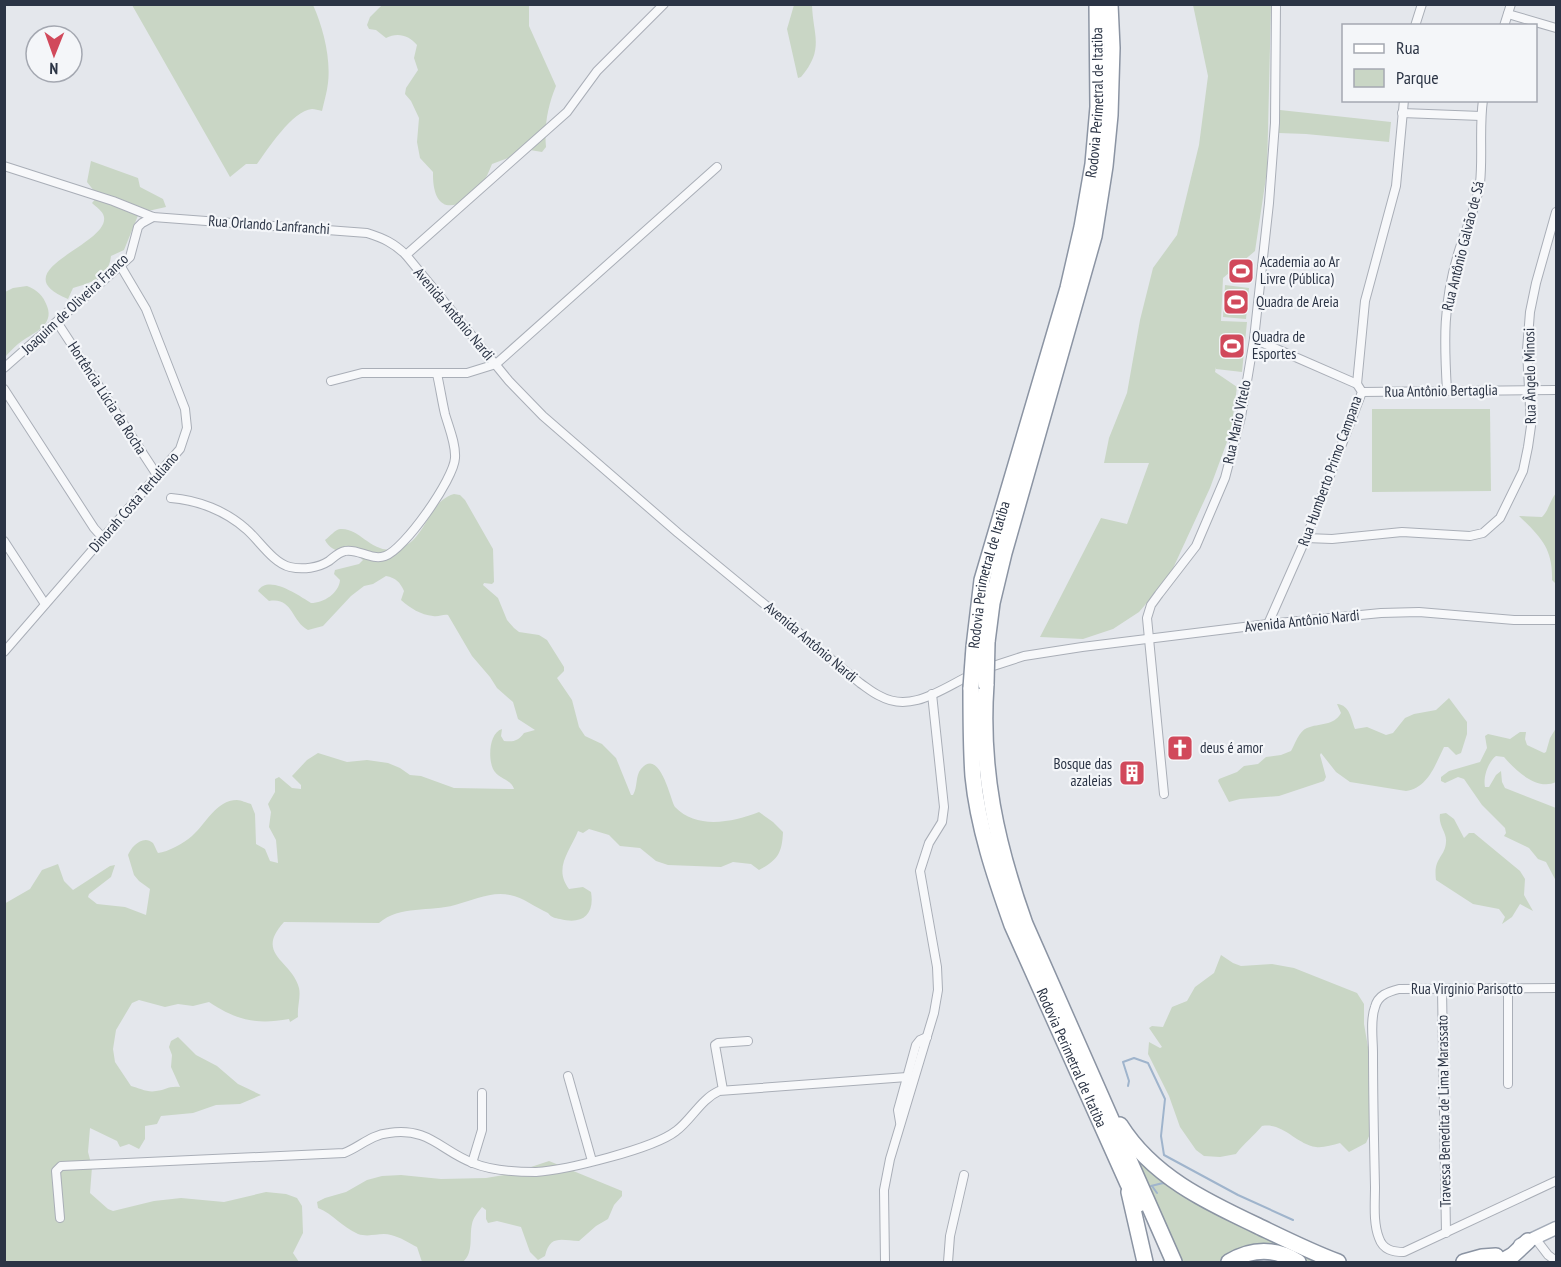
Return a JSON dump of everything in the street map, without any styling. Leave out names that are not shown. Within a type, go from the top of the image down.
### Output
[{"type":"highway","name":"Rodovia Perimetral de Itatiba","points":[[1097,4],[1098,108],[1093,164],[1082,227],[1068,288],[981,580],[973,777],[985,841],[1012,925],[1128,1184],[1166,1263]]},
{"type":"highway","name":"Rodovia Perimetral de Itatiba","points":[[980,644],[1094,236],[1110,115],[1112,48],[1110,4]]},
{"type":"highway","name":"Rodovia Perimetral de Itatiba","points":[[978,686],[984,717],[987,781],[1010,880],[1025,924],[1174,1263]]},
{"type":"highway","points":[[1105,1102],[1129,1137],[1149,1160],[1181,1186],[1236,1216],[1338,1263]]},
{"type":"highway","points":[[1128,1184],[1145,1263]]},
{"type":"highway","points":[[1464,1263],[1475,1258],[1494,1260],[1513,1255],[1532,1239]]},
{"type":"highway","points":[[1229,1263],[1241,1255],[1264,1251],[1281,1253],[1298,1263]]},
{"type":"main road","points":[[1532,1239],[1557,1228]]},
{"type":"street","name":"Avenida Antônio Nardi","points":[[664,4],[597,71],[567,112],[406,255],[509,381],[552,424],[678,533],[860,683],[881,697],[900,702],[913,702],[973,674],[1024,656],[1148,639],[1381,613],[1419,612],[1514,620],[1557,620]]},
{"type":"street","name":"Rua Mario Vitelo","points":[[1164,794],[1147,618],[1151,605],[1196,546],[1225,478],[1241,417],[1254,339],[1269,203],[1274,131],[1276,4]]},
{"type":"street","points":[[1416,24],[1422,4]]},
{"type":"street","points":[[1505,24],[1511,4]]},
{"type":"street","points":[[1508,14],[1557,28]]},
{"type":"street","name":"Rua Humberto Primo Campana","points":[[1268,624],[1306,538],[1362,392],[1357,384],[1365,301],[1396,186],[1404,102]]},
{"type":"street","name":"Rua Antônio Galvão de Sá","points":[[1447,391],[1444,345],[1446,305],[1458,254],[1475,209],[1480,182],[1483,102]]},
{"type":"street","points":[[1402,113],[1481,116]]},
{"type":"street","name":"Rua Orlando Lanfranchi","points":[[4,166],[113,201],[153,217],[367,233],[384,238],[406,255]]},
{"type":"street","points":[[331,381],[362,373],[466,372],[496,364],[717,167]]},
{"type":"street","name":"Rua Ângelo Minosi","points":[[1306,538],[1332,539],[1402,532],[1470,536],[1483,533],[1500,518],[1523,471],[1531,426],[1527,350],[1530,312],[1557,212]]},
{"type":"street","name":"Joaquim de Oliveira Franco","points":[[4,368],[130,257],[136,234],[142,223],[153,217]]},
{"type":"street","name":"Dinorah Costa Tertuliano","points":[[4,652],[180,449],[187,428],[185,409],[146,309],[120,265]]},
{"type":"street","name":"Hortência Lúcia da Rocha","points":[[57,322],[157,475]]},
{"type":"street","points":[[1254,339],[1357,384]]},
{"type":"street","points":[[171,498],[190,500],[230,517],[245,528],[278,561],[288,567],[316,567],[344,551],[374,557],[385,556],[407,539],[445,486],[454,469],[456,457],[437,374]]},
{"type":"street","points":[[4,389],[103,538]]},
{"type":"street","name":"Rua Antônio Bertaglia","points":[[1362,392],[1557,390]]},
{"type":"street","points":[[4,541],[45,604]]},
{"type":"street","points":[[885,1263],[884,1190],[890,1159],[927,1036],[938,990],[934,941],[920,871],[929,843],[942,822],[944,807],[932,694]]},
{"type":"street","name":"Rua Virginio Parisotto","points":[[1446,1233],[1404,1252],[1394,1252],[1384,1248],[1378,1237],[1374,1142],[1374,1008],[1379,998],[1387,992],[1399,989],[1557,988]]},
{"type":"street","name":"Travessa Benedita de Lima Marassato","points":[[1442,989],[1446,1233]]},
{"type":"street","points":[[1508,989],[1508,1084]]},
{"type":"street","points":[[901,1123],[898,1110],[916,1045],[927,1036]]},
{"type":"street","points":[[723,1090],[715,1045],[748,1041]]},
{"type":"street","points":[[568,1076],[592,1161]]},
{"type":"street","points":[[60,1218],[56,1173],[61,1166],[344,1153],[373,1137],[400,1132],[428,1137],[472,1163],[525,1172],[561,1168],[592,1161],[664,1139],[684,1125],[712,1095],[723,1090],[907,1077]]},
{"type":"street","points":[[472,1163],[482,1130],[482,1093]]},
{"type":"street","points":[[948,1263],[950,1236],[964,1175]]},
{"type":"street","points":[[1446,1233],[1557,1181]]},
{"type":"street","points":[[1532,1239],[1557,1261]]},
{"type":"green space","points":[[132,5],[313,5],[323,33],[329,73],[322,111],[312,109],[297,116],[281,132],[257,164],[246,164],[230,177]]},
{"type":"green space","points":[[382,5],[535,5],[529,6],[529,26],[556,86],[547,116],[546,147],[542,152],[530,150],[492,164],[483,183],[463,201],[455,205],[441,202],[434,186],[433,172],[420,158],[417,142],[419,118],[405,94],[406,88],[418,70],[414,58],[417,45],[407,37],[394,35],[386,38],[376,30],[369,29],[367,25],[370,17]]},
{"type":"green space","points":[[794,5],[812,5],[816,42],[813,58],[798,78],[787,29]]},
{"type":"green space","points":[[1193,5],[1271,5],[1267,171],[1255,251],[1223,278],[1221,321],[1247,322],[1242,372],[1216,369],[1216,367],[1215,372],[1237,387],[1231,431],[1210,488],[1169,577],[1139,612],[1113,629],[1083,639],[1040,637],[1101,518],[1127,524],[1149,463],[1104,463],[1109,438],[1127,393],[1140,320],[1153,268],[1177,235],[1199,145],[1208,76]]},
{"type":"green space","points":[[1280,110],[1391,122],[1389,142],[1279,133]]},
{"type":"green space","points":[[91,161],[138,178],[140,187],[163,199],[166,207],[139,213],[124,250],[111,256],[107,269],[98,278],[73,288],[68,299],[50,289],[46,278],[51,268],[91,238],[101,227],[104,217],[92,203],[98,196],[87,182]]},
{"type":"green space","name":"Quadra de Areia","points":[[1225,285],[1249,288],[1246,319],[1223,317]]},
{"type":"green space","points":[[27,286],[37,291],[44,299],[49,313],[48,319],[41,328],[18,344],[5,357],[5,292]]},
{"type":"green space","points":[[1372,409],[1490,409],[1491,491],[1372,492]]},
{"type":"green space","points":[[1556,493],[1556,584],[1552,580],[1550,560],[1544,544],[1534,530],[1519,516],[1542,517]]},
{"type":"green space","points":[[454,494],[460,495],[465,500],[493,549],[494,582],[483,585],[498,598],[507,620],[514,628],[519,632],[539,635],[547,640],[564,667],[564,671],[557,678],[572,700],[579,727],[585,736],[602,744],[616,758],[631,795],[635,792],[641,769],[648,764],[654,765],[664,777],[675,807],[694,819],[727,821],[759,812],[773,822],[783,832],[778,855],[771,863],[759,870],[751,864],[733,862],[721,867],[668,865],[656,861],[640,848],[620,846],[609,835],[589,829],[583,833],[578,831],[564,860],[564,881],[569,889],[583,887],[591,892],[589,912],[575,921],[555,918],[520,898],[503,894],[489,895],[445,907],[406,911],[387,917],[379,923],[284,922],[276,933],[273,942],[274,950],[295,978],[299,988],[298,1017],[290,1022],[289,1019],[256,1021],[237,1017],[209,1002],[193,1006],[178,1004],[165,1007],[139,1000],[132,1003],[116,1030],[113,1049],[115,1062],[131,1086],[147,1091],[160,1091],[180,1087],[171,1067],[172,1055],[169,1047],[171,1041],[178,1037],[196,1055],[217,1066],[238,1084],[261,1095],[240,1104],[216,1105],[193,1113],[161,1116],[157,1124],[145,1126],[145,1139],[139,1149],[129,1144],[120,1147],[117,1141],[90,1128],[88,1152],[92,1167],[90,1193],[113,1211],[154,1201],[181,1198],[224,1202],[266,1192],[286,1194],[297,1198],[302,1206],[303,1233],[293,1253],[299,1262],[5,1262],[4,904],[30,889],[42,870],[58,864],[64,881],[73,890],[115,865],[111,877],[88,897],[97,904],[125,907],[146,915],[150,889],[134,875],[128,855],[132,848],[145,840],[153,843],[158,853],[176,847],[192,836],[217,808],[230,801],[239,800],[251,804],[255,814],[256,844],[265,849],[270,861],[278,863],[276,840],[269,827],[271,812],[268,804],[275,792],[275,779],[279,777],[292,788],[301,789],[301,785],[292,776],[307,760],[318,753],[347,762],[367,760],[388,763],[410,775],[421,776],[454,788],[514,789],[493,769],[490,753],[494,735],[502,729],[501,736],[504,741],[516,740],[524,733],[535,730],[518,719],[513,702],[497,688],[472,656],[448,615],[429,615],[412,608],[401,600],[404,591],[399,583],[386,576],[373,584],[364,586],[351,596],[323,626],[308,630],[302,626],[287,606],[277,601],[269,601],[258,591],[263,586],[276,585],[311,603],[326,599],[339,585],[340,580],[334,574],[335,570],[359,564],[363,560],[328,545],[325,540],[332,533],[340,529],[347,530],[382,549],[400,548],[409,544],[416,537],[438,504]]},
{"type":"green space","points":[[1449,698],[1467,722],[1467,734],[1461,753],[1456,755],[1448,747],[1444,747],[1430,775],[1414,789],[1406,791],[1350,782],[1336,772],[1321,753],[1326,777],[1324,781],[1279,796],[1229,802],[1218,781],[1244,766],[1258,764],[1266,757],[1291,751],[1304,730],[1330,722],[1338,717],[1341,713],[1337,704],[1345,707],[1355,729],[1367,727],[1386,735],[1393,733],[1405,718],[1436,710]]},
{"type":"green space","points":[[1556,728],[1556,782],[1542,784],[1534,782],[1504,757],[1496,756],[1485,774],[1485,787],[1489,787],[1501,771],[1505,788],[1556,808],[1556,881],[1546,862],[1538,859],[1529,848],[1504,836],[1505,828],[1482,805],[1464,779],[1458,777],[1445,783],[1441,781],[1441,777],[1449,771],[1480,762],[1487,748],[1485,736],[1488,734],[1510,739],[1520,732],[1526,732],[1527,745],[1544,753]]},
{"type":"green space","points":[[1446,813],[1454,819],[1464,838],[1469,833],[1474,833],[1520,871],[1525,879],[1524,895],[1533,911],[1520,904],[1512,917],[1502,924],[1505,917],[1499,909],[1473,904],[1436,880],[1436,867],[1446,842],[1440,814]]},
{"type":"green space","points":[[1221,955],[1241,966],[1272,964],[1294,968],[1357,993],[1364,1004],[1364,1024],[1369,1053],[1370,1134],[1366,1143],[1349,1152],[1340,1143],[1316,1147],[1276,1127],[1262,1126],[1236,1154],[1220,1157],[1204,1156],[1196,1150],[1180,1127],[1169,1096],[1148,1054],[1149,1042],[1162,1047],[1149,1028],[1163,1027],[1172,1007],[1187,1001],[1195,987],[1214,973]]},
{"type":"green space","points":[[1135,1155],[1328,1262],[1304,1262],[1232,1253],[1219,1262],[1181,1262]]},
{"type":"green space","points":[[549,1161],[622,1191],[622,1196],[614,1205],[608,1219],[579,1241],[557,1240],[553,1242],[545,1256],[538,1260],[530,1252],[521,1227],[497,1221],[488,1223],[486,1210],[482,1207],[473,1222],[469,1254],[463,1262],[422,1262],[417,1247],[404,1240],[387,1234],[358,1234],[318,1208],[317,1202],[325,1198],[346,1192],[367,1180],[382,1176],[401,1175],[441,1179],[486,1178],[510,1174]]},
{"type":"waterway","points":[[1128,1086],[1129,1081],[1123,1062],[1134,1058],[1148,1063],[1165,1099],[1161,1136],[1164,1155],[1238,1195],[1293,1220]]},
{"type":"waterway","points":[[1151,1186],[1167,1184]]},
{"type":"waterway","points":[[1152,1186],[1157,1193]]},
{"type":"place","name":"Academia ao Ar Livre (Pública)","points":[[1241,271]]},
{"type":"place","name":"Quadra de Areia","points":[[1236,302]]},
{"type":"place","name":"Quadra de Esportes","points":[[1232,346]]},
{"type":"place","name":"deus é amor","points":[[1180,748]]},
{"type":"place","name":"Bosque das azaleias","points":[[1132,773]]}]
